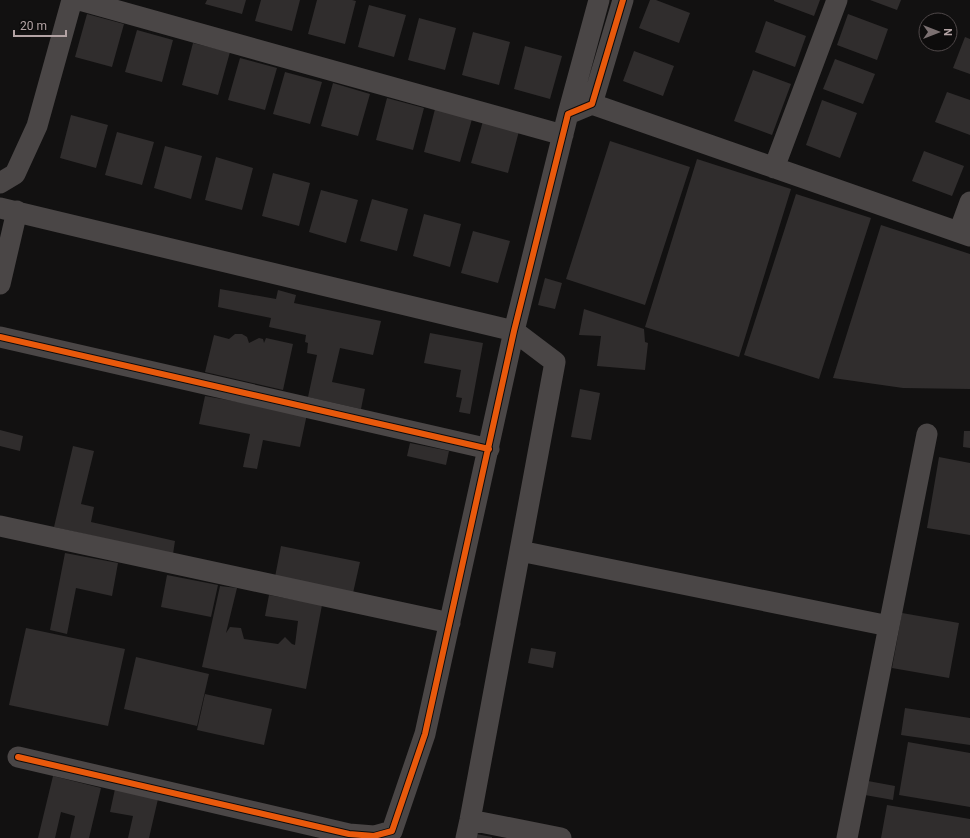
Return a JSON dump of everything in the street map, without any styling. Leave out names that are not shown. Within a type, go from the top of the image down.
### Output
[{"type":"street","points":[[0,184],[15,174],[37,126],[72,0]]},
{"type":"street","points":[[79,0],[563,136]]},
{"type":"street","points":[[18,757],[350,834],[374,836],[392,832],[425,734],[514,331],[568,114],[599,0]]},
{"type":"street","points":[[592,104],[623,0]]},
{"type":"street","points":[[774,168],[837,0]]},
{"type":"street","points":[[568,114],[592,104],[965,234],[970,202]]},
{"type":"street","points":[[0,284],[8,210],[514,331],[555,362],[468,829],[561,838]]},
{"type":"street","points":[[0,337],[489,449]]},
{"type":"street","points":[[847,838],[927,434]]},
{"type":"street","points":[[0,526],[450,624]]},
{"type":"street","points":[[520,552],[889,626]]},
{"type":"building","points":[[207,0],[246,0],[242,14],[205,4]]},
{"type":"building","points":[[261,0],[300,0],[292,31],[255,21]]},
{"type":"building","points":[[317,0],[356,1],[345,44],[308,34]]},
{"type":"building","points":[[650,0],[656,0],[690,13],[679,43],[639,28]]},
{"type":"building","points":[[774,0],[820,0],[814,16]]},
{"type":"building","points":[[870,0],[901,0],[897,10]]},
{"type":"building","points":[[369,5],[406,15],[394,57],[358,47]]},
{"type":"building","points":[[87,14],[124,24],[112,67],[75,57]]},
{"type":"building","points":[[848,14],[888,29],[877,60],[837,45]]},
{"type":"building","points":[[419,18],[456,28],[445,70],[408,60]]},
{"type":"building","points":[[766,21],[806,36],[795,67],[755,52]]},
{"type":"building","points":[[137,30],[173,40],[162,82],[125,72]]},
{"type":"building","points":[[473,32],[510,42],[499,85],[462,75]]},
{"type":"building","points":[[965,37],[970,39],[970,74],[953,68]]},
{"type":"building","points":[[193,43],[230,52],[218,95],[182,85]]},
{"type":"building","points":[[525,46],[562,56],[550,99],[514,89]]},
{"type":"building","points":[[634,51],[674,66],[663,96],[623,81]]},
{"type":"building","points":[[240,58],[277,68],[265,110],[228,100]]},
{"type":"building","points":[[835,59],[875,74],[863,104],[823,89]]},
{"type":"building","points":[[753,70],[791,84],[772,135],[734,121]]},
{"type":"building","points":[[285,72],[322,82],[310,124],[273,114]]},
{"type":"building","points":[[333,83],[370,94],[358,136],[321,126]]},
{"type":"building","points":[[947,92],[970,100],[970,135],[935,122]]},
{"type":"building","points":[[387,98],[424,108],[413,150],[376,140]]},
{"type":"building","points":[[822,100],[857,113],[840,158],[806,145]]},
{"type":"building","points":[[435,109],[472,119],[460,162],[424,152]]},
{"type":"building","points":[[71,115],[108,125],[96,168],[60,158]]},
{"type":"building","points":[[483,121],[519,131],[508,173],[471,163]]},
{"type":"building","points":[[117,132],[154,142],[142,185],[105,175]]},
{"type":"building","points":[[610,141],[690,167],[645,305],[566,279]]},
{"type":"building","points":[[165,146],[202,156],[191,199],[154,188]]},
{"type":"building","points":[[924,151],[964,166],[952,196],[912,181]]},
{"type":"building","points":[[216,157],[253,168],[242,210],[205,200]]},
{"type":"building","points":[[697,159],[791,189],[739,357],[645,327]]},
{"type":"building","points":[[273,173],[310,183],[299,226],[262,216]]},
{"type":"building","points":[[321,190],[358,200],[346,243],[309,232]]},
{"type":"building","points":[[796,194],[871,218],[819,379],[744,355]]},
{"type":"building","points":[[372,199],[408,209],[397,251],[360,241]]},
{"type":"building","points":[[424,214],[461,224],[450,267],[413,256]]},
{"type":"building","points":[[881,225],[970,254],[970,389],[903,388],[833,378]]},
{"type":"building","points":[[473,231],[510,241],[498,283],[461,273]]},
{"type":"building","points":[[545,278],[562,283],[555,309],[538,305]]},
{"type":"building","points":[[220,289],[276,299],[278,290],[296,295],[294,303],[381,321],[373,355],[340,348],[332,382],[365,389],[361,409],[308,397],[317,355],[307,353],[308,343],[305,342],[306,335],[269,327],[271,318],[218,307]]},
{"type":"building","points":[[584,309],[644,329],[645,342],[648,343],[645,370],[597,366],[601,336],[579,335]]},
{"type":"building","points":[[430,333],[483,343],[470,414],[459,412],[462,398],[456,397],[461,370],[424,363]]},
{"type":"building","points":[[235,334],[242,334],[247,337],[249,343],[259,338],[263,339],[264,343],[266,338],[293,344],[283,390],[205,372],[214,335],[229,339]]},
{"type":"building","points":[[580,389],[600,393],[591,440],[571,437]]},
{"type":"building","points":[[205,396],[307,414],[300,447],[263,440],[257,469],[243,467],[250,434],[199,424]]},
{"type":"building","points":[[0,430],[23,436],[20,451],[0,446]]},
{"type":"building","points":[[964,431],[970,431],[970,448],[963,447]]},
{"type":"building","points":[[410,443],[449,451],[446,465],[407,456]]},
{"type":"building","points":[[73,446],[94,451],[81,504],[94,507],[91,522],[175,541],[173,554],[54,527]]},
{"type":"building","points":[[939,457],[970,463],[970,535],[927,528]]},
{"type":"building","points":[[281,546],[360,562],[353,593],[275,577]]},
{"type":"building","points":[[65,553],[118,563],[112,596],[76,588],[67,634],[50,630]]},
{"type":"building","points":[[167,575],[218,585],[211,617],[161,607]]},
{"type":"building","points":[[220,586],[237,588],[226,633],[230,627],[241,628],[244,639],[278,644],[285,637],[295,645],[298,621],[265,616],[269,595],[322,605],[306,689],[202,667]]},
{"type":"building","points":[[902,613],[959,623],[949,678],[892,668]]},
{"type":"building","points":[[26,628],[125,649],[108,726],[9,705]]},
{"type":"building","points":[[531,648],[556,652],[553,668],[528,663]]},
{"type":"building","points":[[136,657],[209,674],[197,726],[124,709]]},
{"type":"building","points":[[205,694],[272,709],[264,745],[197,730]]},
{"type":"building","points":[[905,708],[970,718],[970,745],[901,735]]},
{"type":"building","points":[[908,742],[970,753],[970,807],[899,795]]},
{"type":"building","points":[[53,776],[101,788],[89,838],[70,838],[75,816],[61,812],[55,838],[38,838]]},
{"type":"building","points":[[868,781],[895,786],[893,800],[865,795]]},
{"type":"building","points":[[115,789],[158,799],[149,838],[128,838],[133,816],[110,812]]},
{"type":"building","points":[[887,805],[970,819],[970,838],[881,838]]},
{"type":"building","points":[[476,834],[492,837],[492,838],[476,838]]},
{"type":"cycle path","points":[[18,757],[349,834],[374,836],[392,831],[425,734],[514,331],[568,114],[592,104],[623,0]]},
{"type":"cycle path","points":[[0,337],[489,449]]}]
